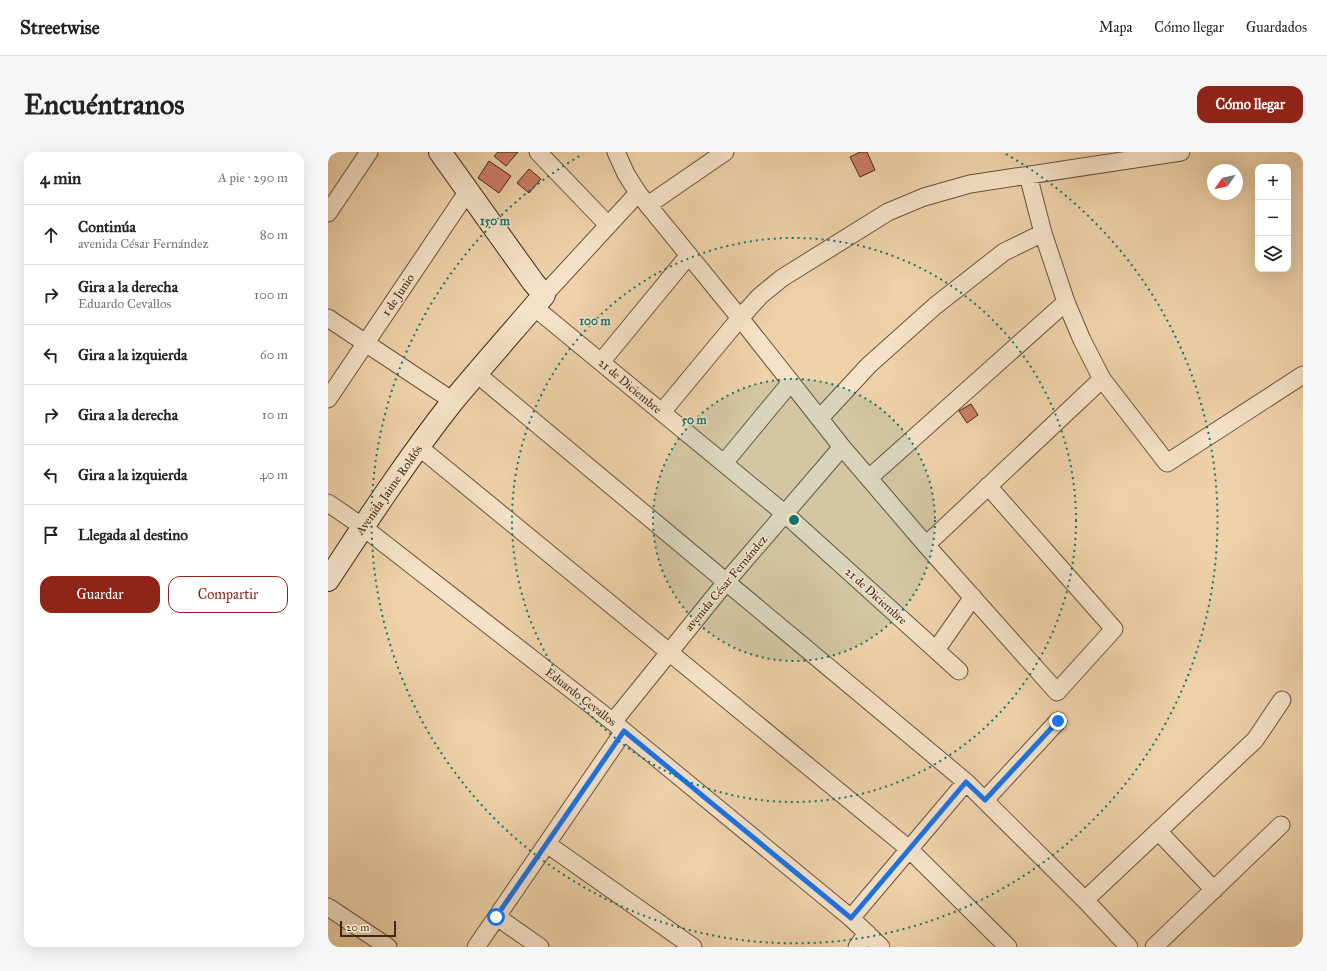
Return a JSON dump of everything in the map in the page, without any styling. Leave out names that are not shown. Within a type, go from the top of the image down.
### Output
[{"type":"street","points":[[328,213],[369,152]]},
{"type":"street","name":"21 de Diciembre","points":[[440,152],[468,191],[537,295],[601,362],[784,513],[960,671]]},
{"type":"street","points":[[538,152],[608,225]]},
{"type":"street","points":[[616,152],[626,174],[643,199],[842,447],[926,545],[1057,692],[1114,629],[988,486]]},
{"type":"street","points":[[537,295],[608,225],[643,199],[724,152]]},
{"type":"street","points":[[662,412],[760,296],[782,278],[888,212],[924,197],[970,184],[1181,152]]},
{"type":"street","points":[[1028,175],[1043,233],[1066,302],[1082,340],[1102,379],[1167,463],[1303,375]]},
{"type":"street","name":"1 de Junio","points":[[328,399],[468,191]]},
{"type":"street","points":[[820,418],[869,365],[935,306],[1004,252],[1043,233]]},
{"type":"street","points":[[601,362],[689,255]]},
{"type":"street","name":"Avenida Jaime Roldós","points":[[454,401],[477,374],[537,295]]},
{"type":"street","name":"Avenida Jaime Roldós","points":[[328,580],[419,447],[537,295]]},
{"type":"street","points":[[869,478],[1066,302]]},
{"type":"street","points":[[328,318],[454,401]]},
{"type":"street","points":[[477,374],[966,782],[1085,900],[1129,947]]},
{"type":"street","points":[[926,545],[1102,379]]},
{"type":"street","points":[[724,463],[791,382]]},
{"type":"street","points":[[419,447],[910,849],[1008,947]]},
{"type":"street","name":"avenida César Fernández","points":[[476,947],[547,844],[619,726],[670,652],[726,582],[842,447]]},
{"type":"street","name":"Eduardo Cevallos","points":[[328,503],[363,527],[619,726],[851,918],[881,947]]},
{"type":"street","points":[[936,650],[973,597]]},
{"type":"street","points":[[1085,900],[1255,740],[1282,700]]},
{"type":"street","points":[[985,800],[1058,721]]},
{"type":"street","points":[[851,918],[966,782]]},
{"type":"street","points":[[1154,947],[1281,825]]},
{"type":"street","points":[[1158,831],[1214,890]]},
{"type":"street","points":[[547,844],[693,947]]},
{"type":"street","points":[[328,907],[388,947]]},
{"type":"street","points":[[496,917],[540,947]]},
{"type":"street","points":[[857,947],[867,933]]},
{"type":"building","points":[[498,152],[518,152],[506,166],[494,156]]},
{"type":"building","points":[[860,152],[867,152],[875,170],[860,177],[850,157]]},
{"type":"building","points":[[489,161],[511,176],[499,193],[478,178]]},
{"type":"building","points":[[529,169],[541,179],[529,193],[517,183]]},
{"type":"building","points":[[971,404],[978,415],[967,423],[959,411]]},
{"type":"route","points":[[496,917],[624,731],[851,918],[966,782],[985,800],[1058,721]]}]
